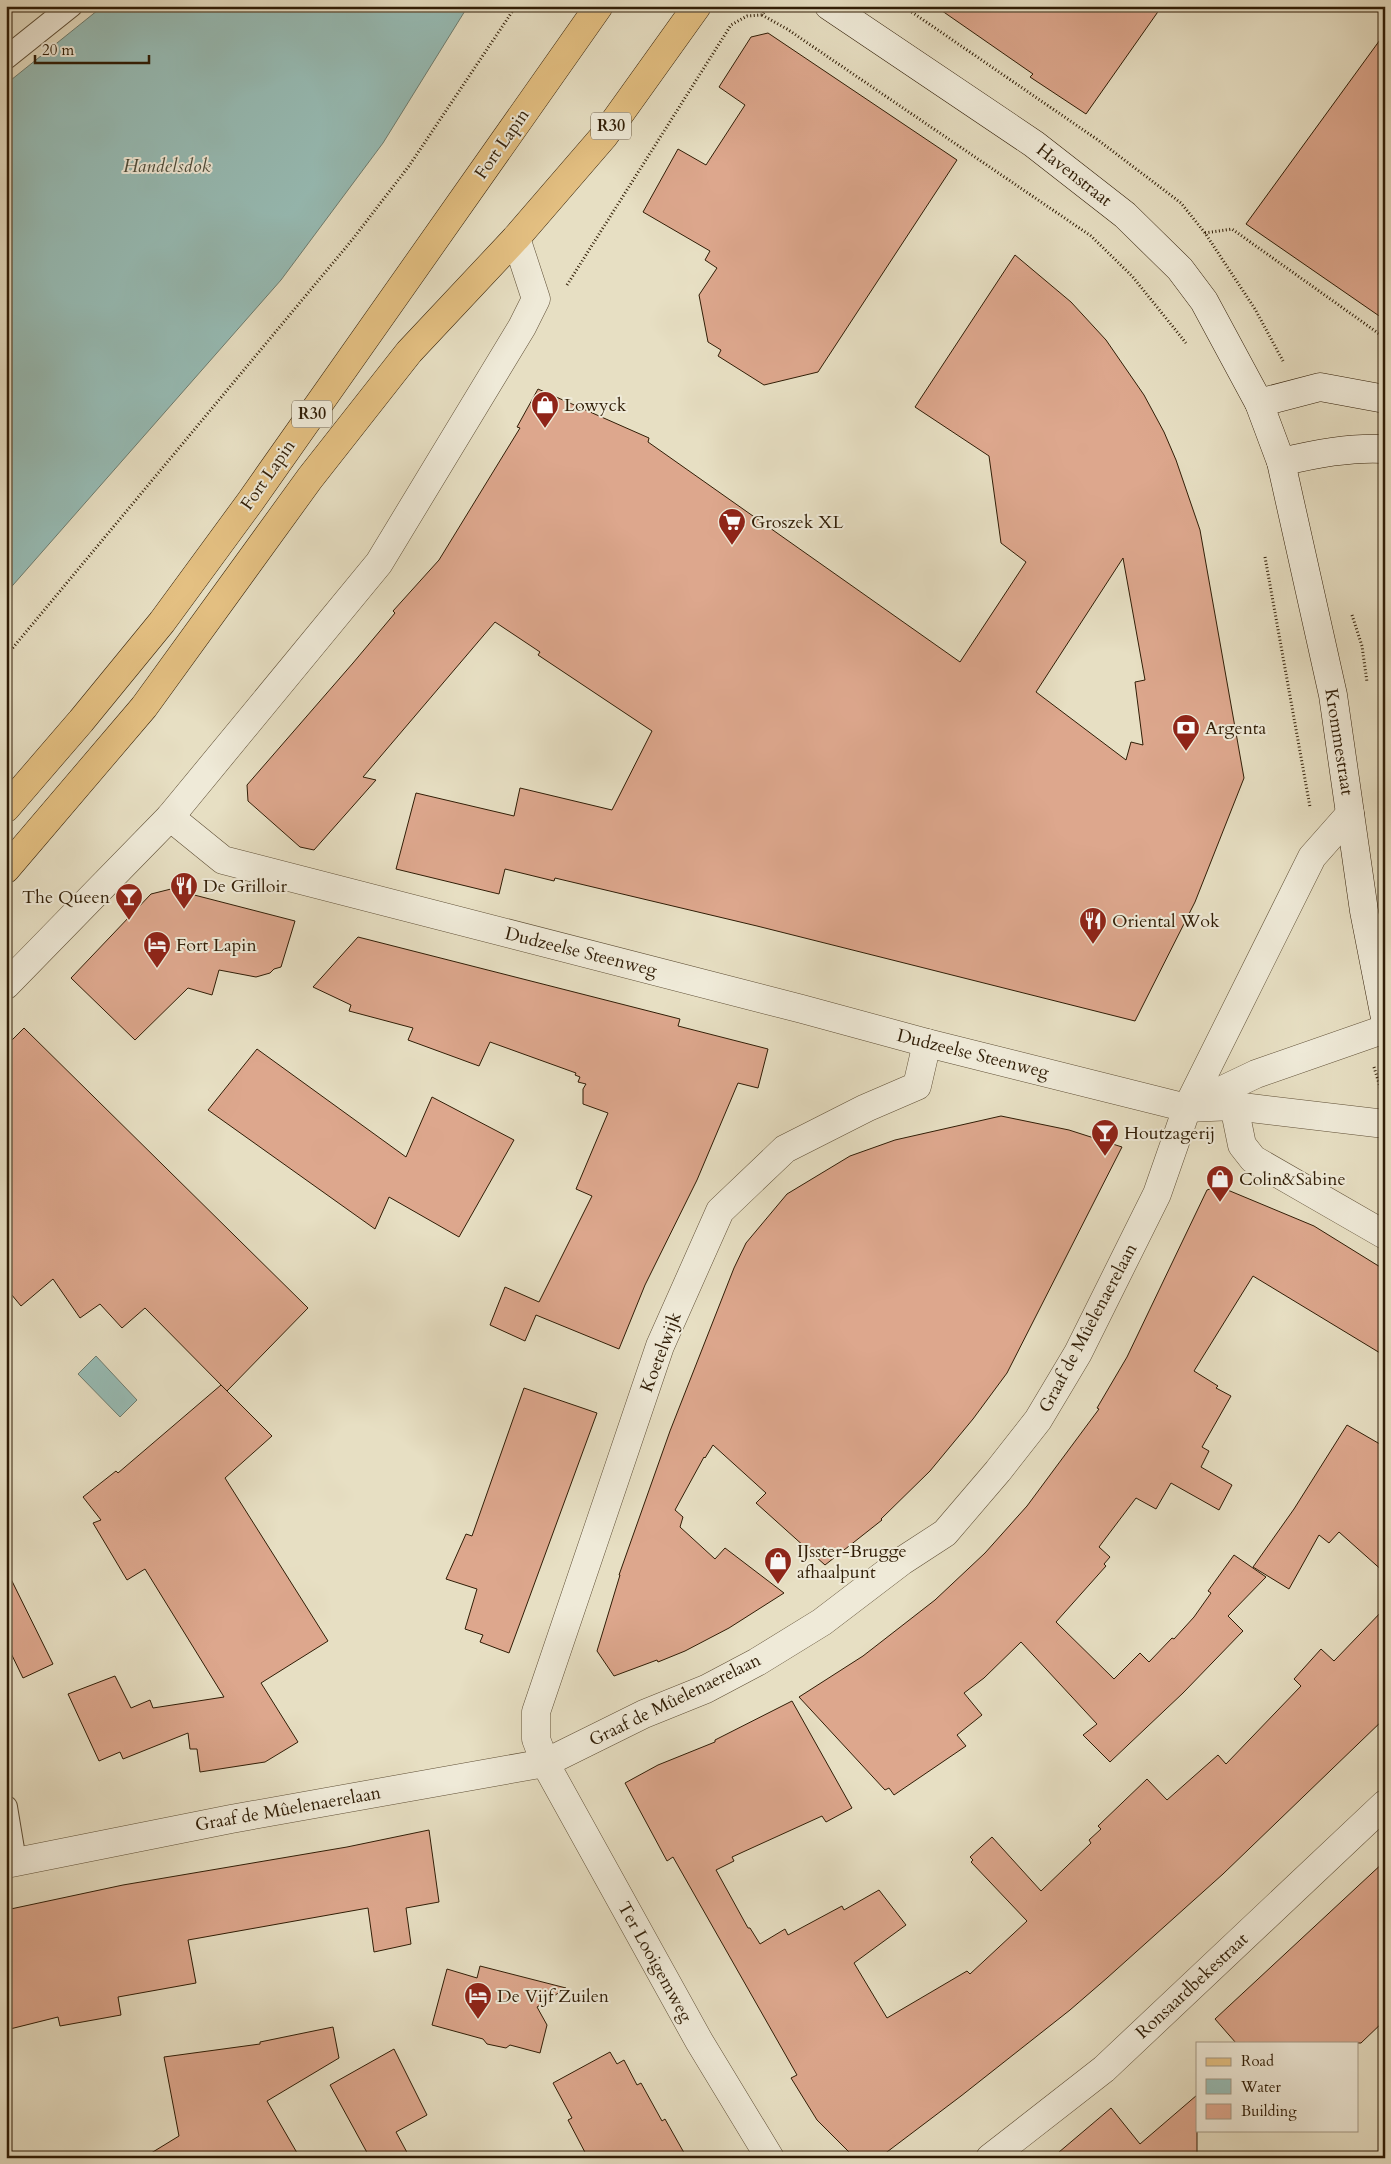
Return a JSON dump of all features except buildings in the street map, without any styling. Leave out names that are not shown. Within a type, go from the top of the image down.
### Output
[{"type":"main road","name":"Fort Lapin","points":[[6,808],[81,721],[162,622],[256,494],[599,6]]},
{"type":"main road","name":"Fort Lapin","points":[[6,869],[144,707],[310,478],[409,352],[516,238],[604,136],[696,6]]},
{"type":"street","name":"Havenstraat","points":[[829,6],[1034,144],[1125,215],[1180,269],[1204,300],[1259,403]]},
{"type":"street","points":[[6,985],[170,817],[379,563],[522,327],[536,299],[516,238]]},
{"type":"street","points":[[1259,403],[1320,388],[1385,399]]},
{"type":"street","name":"Krommestraat","points":[[1187,1108],[1312,857],[1350,814],[1333,695],[1281,462],[1259,403]]},
{"type":"street","points":[[1281,462],[1319,454],[1370,448],[1385,449]]},
{"type":"street","points":[[1350,814],[1364,911],[1385,1018]]},
{"type":"street","name":"Dudzeelse Steenweg","points":[[170,817],[224,860],[818,1013],[927,1043],[1187,1108],[1234,1106],[1385,1124]]},
{"type":"street","points":[[1187,1108],[1256,1074],[1385,1029]]},
{"type":"street","name":"Koetelwijk","points":[[545,1763],[536,1739],[536,1712],[660,1346],[720,1210],[785,1149],[866,1108],[917,1086],[927,1043]]},
{"type":"street","points":[[1234,1106],[1242,1145],[1253,1159],[1385,1235]]},
{"type":"street","name":"Graaf de Mûelenaerelaan","points":[[11,1863],[230,1819],[545,1763],[644,1714],[706,1689],[756,1662],[822,1622],[902,1561],[946,1533],[1038,1420],[1078,1353],[1157,1194],[1187,1108]]},
{"type":"street","name":"Ter Looigemweg","points":[[545,1763],[699,2041],[770,2158]]},
{"type":"street","name":"Ronsaardbekestraat","points":[[990,2158],[1104,2069],[1385,1804]]},
{"type":"lane","points":[[6,58],[71,6]]},
{"type":"lane","points":[[6,1807],[11,1863]]},
{"type":"path","points":[[6,656],[352,240],[409,166],[516,6]]},
{"type":"path","points":[[903,6],[1098,140],[1180,203],[1205,233],[1232,229],[1385,338]]},
{"type":"path","points":[[762,15],[787,29],[1091,236],[1132,276],[1186,344]]},
{"type":"path","points":[[1265,556],[1308,794]]},
{"type":"water","name":"Handelsdok","points":[[103,6],[468,6],[383,143],[281,280],[6,593],[6,84]]},
{"type":"water","points":[[96,1356],[137,1400],[120,1417],[78,1374]]},
{"type":"place","name":"Lowyck","points":[[545,429]]},
{"type":"place","name":"Groszek XL","points":[[732,546]]},
{"type":"place","name":"Argenta","points":[[1186,752]]},
{"type":"place","name":"De Grilloir","points":[[184,910]]},
{"type":"place","name":"The Queen","points":[[129,921]]},
{"type":"place","name":"Oriental Wok","points":[[1093,945]]},
{"type":"place","name":"Fort Lapin","points":[[157,969]]},
{"type":"place","name":"Houtzagerij","points":[[1105,1157]]},
{"type":"place","name":"Colin&Sabine","points":[[1220,1203]]},
{"type":"place","name":"IJsster-Brugge afhaalpunt","points":[[778,1585]]},
{"type":"place","name":"De Vijf Zuilen","points":[[478,2020]]}]
